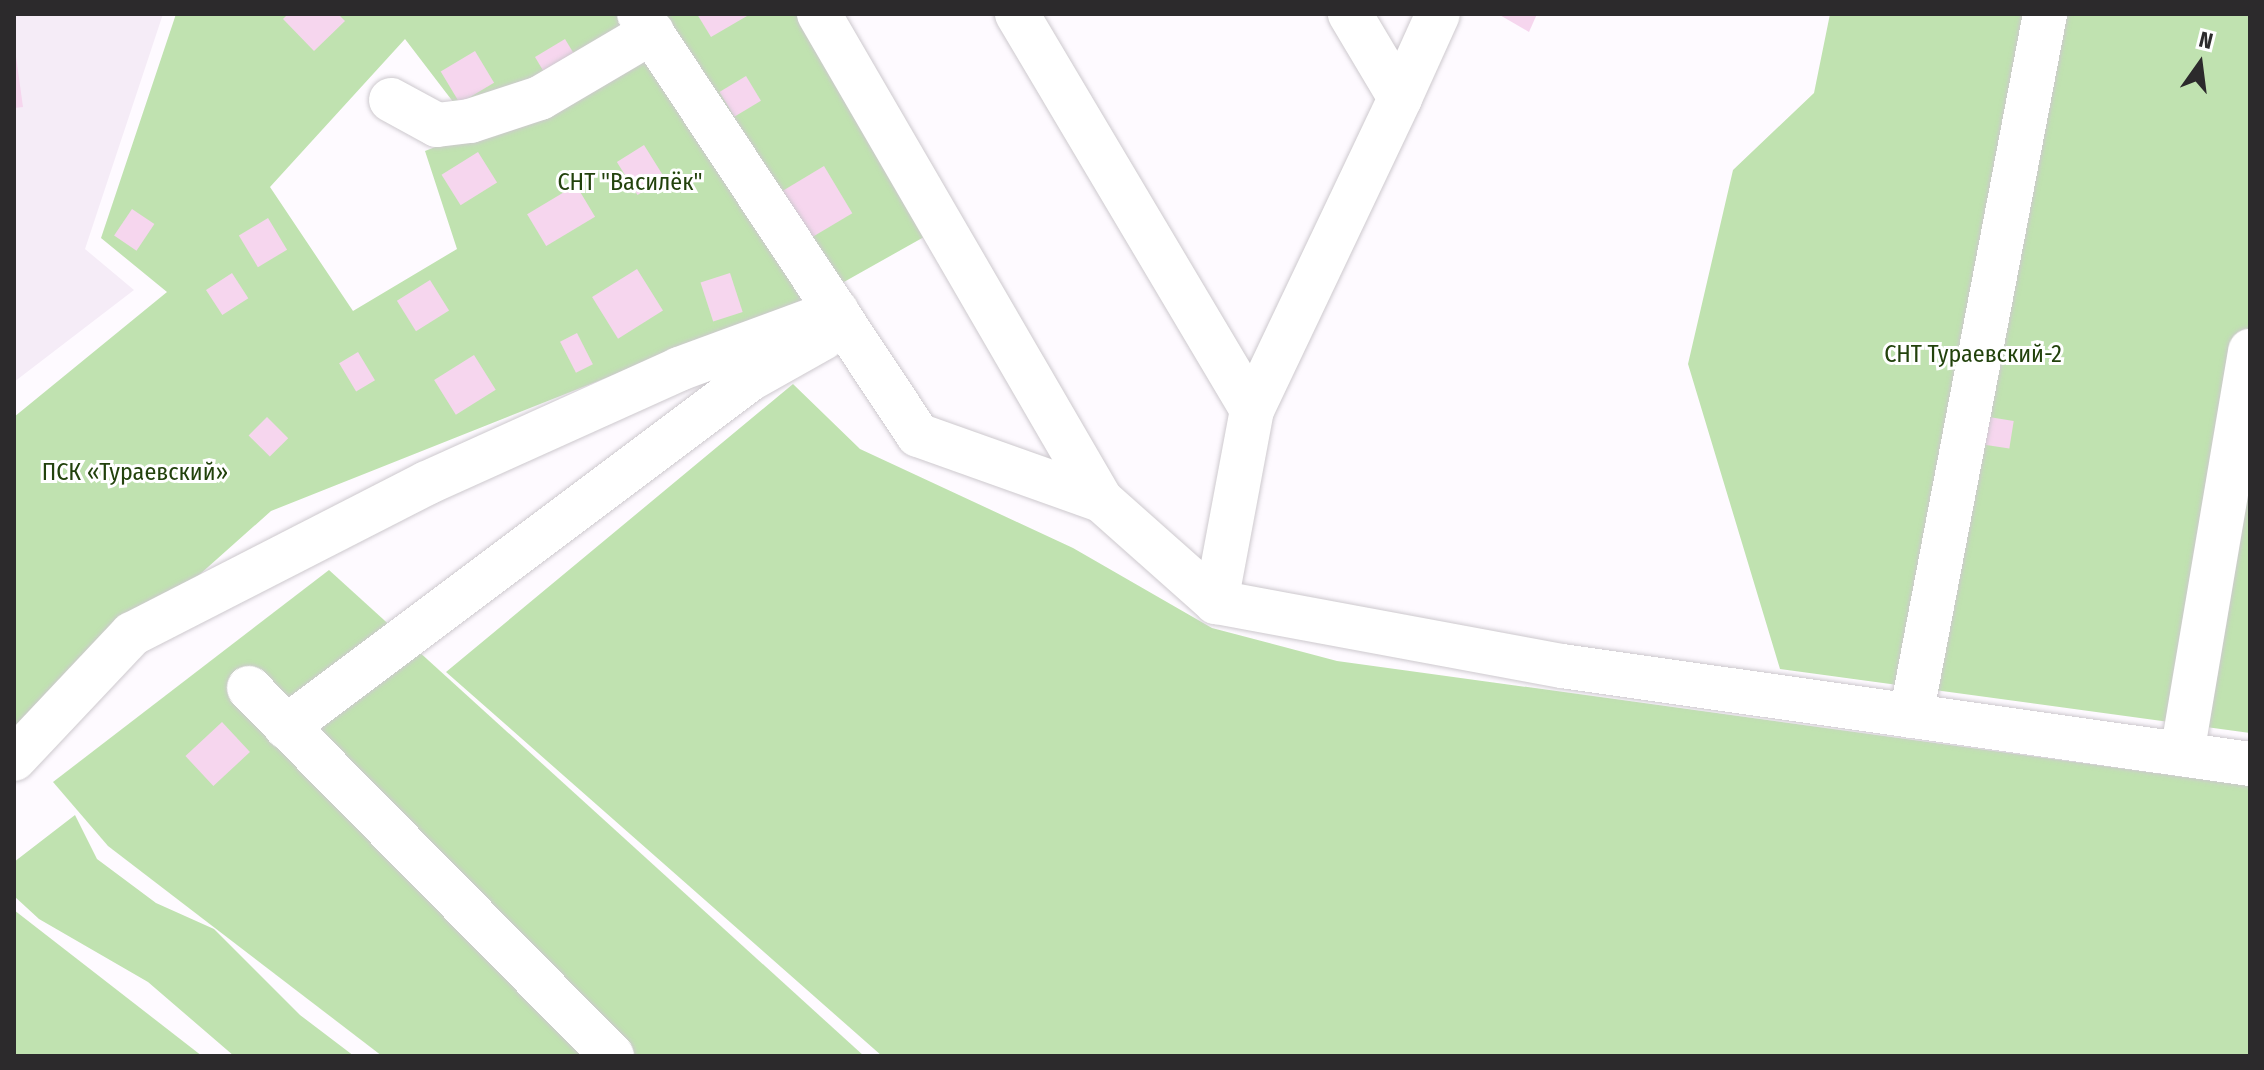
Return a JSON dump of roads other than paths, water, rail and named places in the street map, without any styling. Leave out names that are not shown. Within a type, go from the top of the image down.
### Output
[{"type":"street","points":[[819,14],[1101,500],[1216,602],[1562,666],[2250,764]]},
{"type":"street","points":[[1017,14],[1252,410]]},
{"type":"street","points":[[1350,14],[1400,98]]},
{"type":"street","points":[[1216,602],[1252,410],[1438,14]]},
{"type":"street","points":[[1911,716],[2045,14]]},
{"type":"street","points":[[391,100],[437,125],[470,121],[540,98],[646,23],[918,435],[1101,500]]},
{"type":"street","points":[[286,727],[750,379],[842,318]]},
{"type":"street","points":[[14,759],[132,634],[427,483],[679,369],[842,318]]},
{"type":"street","points":[[2182,754],[2250,351]]},
{"type":"street","points":[[249,688],[612,1056]]},
{"type":"park label","name":"СНТ \"Василёк\"","points":[[630,183]]},
{"type":"park label","name":"СНТ Тураевский-2","points":[[1973,355]]},
{"type":"park label","name":"ПСК «Тураевский»","points":[[135,473]]}]
